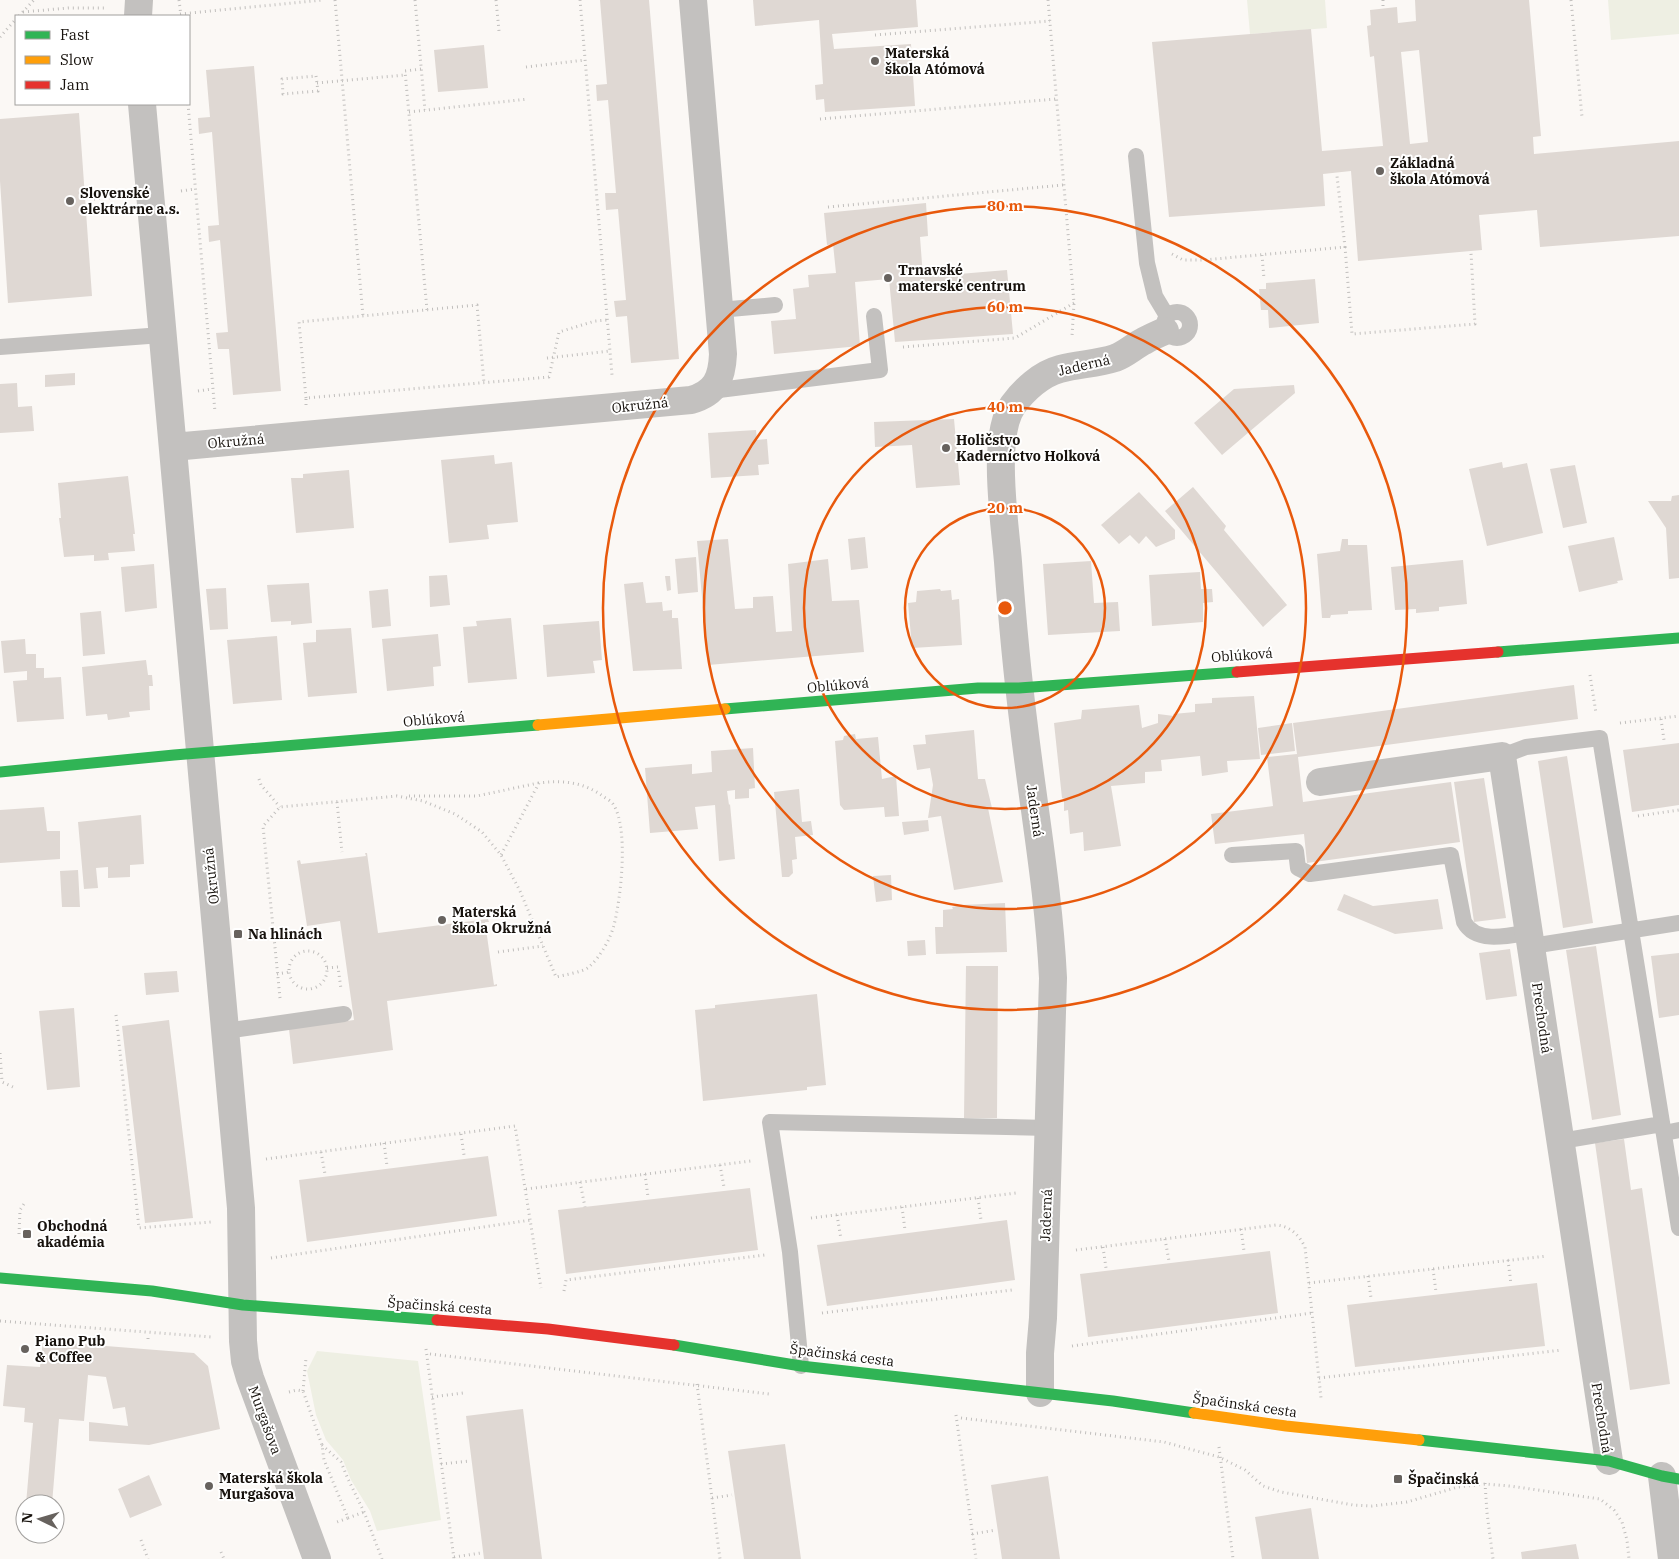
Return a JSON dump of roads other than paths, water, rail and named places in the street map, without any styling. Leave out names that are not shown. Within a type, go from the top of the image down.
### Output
[{"type":"street","points":[[138,15],[139,0]]},
{"type":"street","points":[[693,0],[723,354],[722,368],[718,380],[711,391]]},
{"type":"street","name":"Okružná","points":[[142,105],[241,1214],[243,1305]]},
{"type":"street","name":"Jaderná","points":[[1040,1393],[1053,978],[1051,928],[1019,688],[1002,496],[1001,466],[1005,423],[1011,407],[1022,394],[1047,374],[1059,369],[1097,363],[1117,357],[1166,324]]},
{"type":"street","name":"Okružná","points":[[173,448],[691,400],[702,397],[711,391]]},
{"type":"street","name":"Oblúková","points":[[0,772],[199,753],[978,688],[1019,688],[1679,638]]},
{"type":"street","points":[[1320,782],[1502,756]]},
{"type":"street","name":"Prechodná","points":[[1502,756],[1609,1461]]},
{"type":"street","name":"Špačinská cesta","points":[[0,1278],[152,1291],[243,1305],[548,1329],[694,1347],[801,1366],[1113,1401],[1286,1426],[1609,1461],[1670,1478]]},
{"type":"street","name":"Murgašova","points":[[243,1305],[244,1349],[250,1378],[317,1559]]},
{"type":"street","points":[[1670,1478],[1672,1559]]},
{"type":"lane","points":[[1136,156],[1147,263],[1155,296],[1166,324]]},
{"type":"lane","points":[[719,310],[775,305]]},
{"type":"lane","points":[[711,391],[880,370],[874,316]]},
{"type":"lane","points":[[0,347],[162,335]]},
{"type":"lane","points":[[1502,756],[1526,747],[1600,738],[1631,929],[1668,1129],[1679,1228]]},
{"type":"lane","points":[[1232,855],[1296,851],[1298,868],[1310,874],[1450,855],[1464,922],[1468,930],[1497,937],[1531,939],[1679,923]]},
{"type":"lane","points":[[225,1031],[344,1014]]},
{"type":"lane","points":[[801,1366],[790,1252],[770,1122],[1049,1128]]},
{"type":"lane","points":[[1561,1141],[1668,1129]]},
{"type":"place","name":"Materská škola Atómová","points":[[875,61]]},
{"type":"place","name":"Základná škola Atómová","points":[[1380,171]]},
{"type":"place","name":"Slovenské elektrárne a.s.","points":[[70,201]]},
{"type":"place","name":"Trnavské materské centrum","points":[[888,278]]},
{"type":"place","name":"Holičstvo Kaderníctvo Holková","points":[[946,448]]},
{"type":"place","name":"Materská škola Okružná","points":[[442,920]]},
{"type":"place","name":"Na hlinách","points":[[238,934]]},
{"type":"place","name":"Obchodná akadémia","points":[[27,1234]]},
{"type":"place","name":"Piano Pub & Coffee","points":[[25,1349]]},
{"type":"place","name":"Špačinská","points":[[1398,1479]]},
{"type":"place","name":"Materská škola Murgašova","points":[[209,1486]]}]
